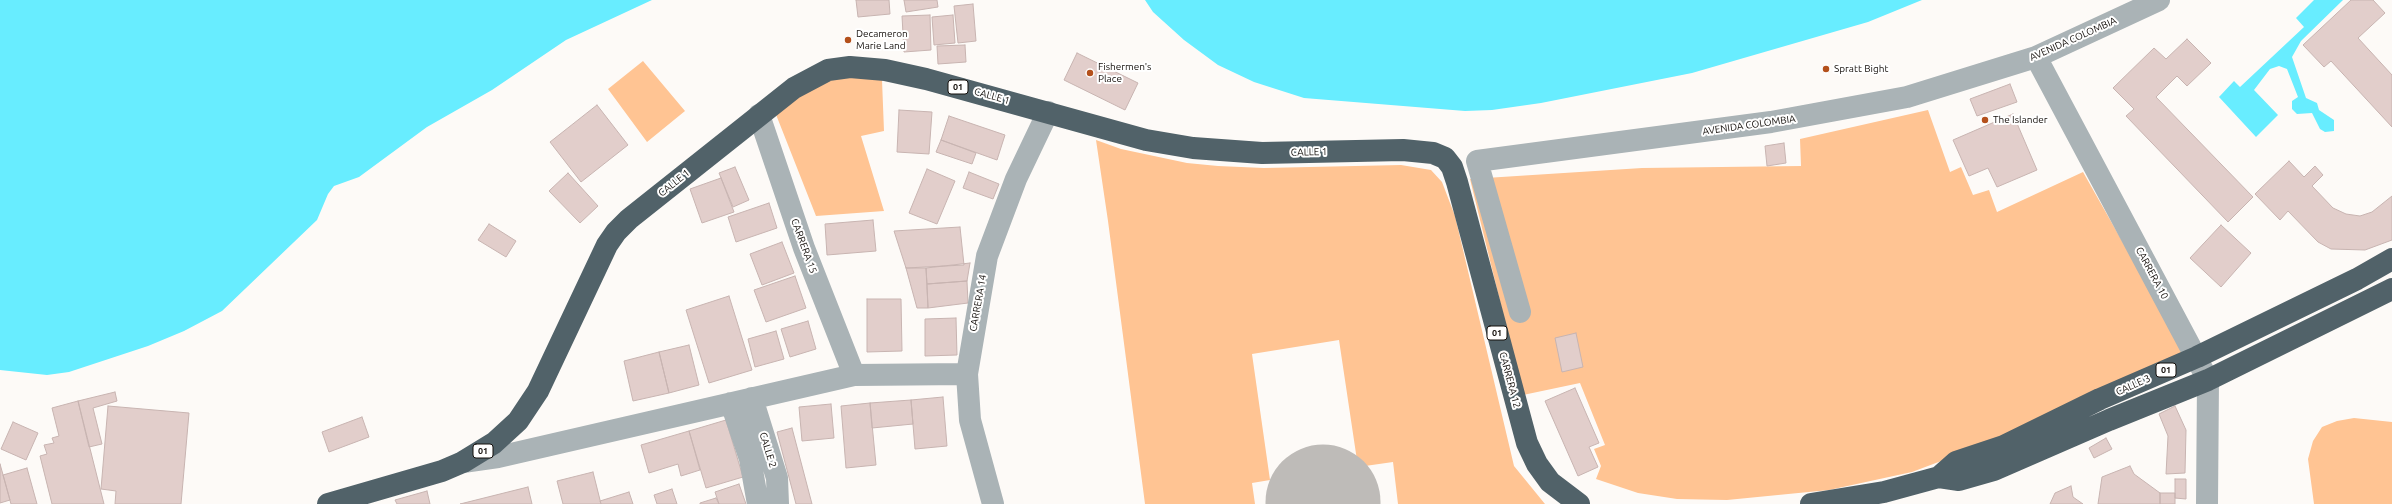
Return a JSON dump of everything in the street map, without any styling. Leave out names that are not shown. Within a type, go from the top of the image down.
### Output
[{"type":"highway","name":"CALLE 1","points":[[463,462],[494,443],[525,412],[538,391],[607,245],[616,232],[629,219],[794,88],[812,77],[828,70],[850,67],[910,75],[1146,140],[1193,148],[1262,153],[1403,150],[1433,153],[1444,158]]},
{"type":"highway","name":"CARRERA 12","points":[[1444,158],[1452,167],[1459,190],[1526,443],[1537,464],[1550,482],[1574,501]]},
{"type":"highway","name":"CALLE 3","points":[[1939,477],[1956,462],[2004,446],[2100,399],[2197,357],[2357,279],[2392,259]]},
{"type":"highway","name":"CALLE 3","points":[[1810,504],[1884,492],[1939,477],[1959,480],[1994,470],[2109,420],[2208,380],[2392,289]]},
{"type":"highway","name":"01","points":[[328,504],[463,462]]},
{"type":"street","name":"AVENIDA COLOMBIA","points":[[1520,312],[1477,162],[1771,122],[1876,104],[1907,97],[2036,56],[2159,0]]},
{"type":"street","name":"CARRERA 10","points":[[2036,56],[2208,380],[2207,504]]},
{"type":"street","name":"CARRERA 14","points":[[993,504],[970,420],[967,374],[987,256],[1016,179],[1048,112]]},
{"type":"street","name":"CARRERA 15","points":[[759,115],[804,248],[854,375]]},
{"type":"street","points":[[463,462],[498,457],[854,375],[967,374]]},
{"type":"street","name":"CALLE 2","points":[[741,400],[758,504]]},
{"type":"street","name":"CALLE 2","points":[[741,400],[777,478],[778,504]]},
{"type":"shaded area","points":[[643,61],[685,111],[647,142],[608,89]]},
{"type":"shaded area","points":[[853,76],[882,80],[884,131],[861,136],[884,211],[816,216],[775,112],[806,91],[829,80]]},
{"type":"shaded area","points":[[1928,110],[1950,172],[1961,167],[1973,195],[1989,190],[1997,212],[2083,172],[2186,354],[1989,443],[1912,472],[1829,490],[1727,500],[1677,499],[1638,493],[1596,479],[1601,466],[1594,449],[1605,445],[1580,383],[1523,395],[1470,179],[1642,168],[1801,166],[1800,139]]},
{"type":"shaded area","points":[[1096,140],[1121,149],[1187,163],[1218,166],[1264,168],[1401,165],[1431,170],[1442,182],[1455,216],[1514,466],[1545,504],[1398,504],[1393,462],[1358,467],[1339,340],[1252,354],[1270,480],[1252,483],[1255,504],[1145,504]]},
{"type":"shaded area","points":[[2354,418],[2392,422],[2392,504],[2314,504],[2308,459],[2313,441],[2322,427],[2337,421]]},
{"type":"water","points":[[0,0],[652,0],[566,40],[492,90],[427,127],[359,177],[334,186],[328,194],[317,220],[222,311],[184,331],[148,346],[69,372],[47,375],[0,370]]},
{"type":"water","points":[[1145,0],[1922,0],[1868,22],[1692,73],[1541,103],[1492,110],[1465,111],[1304,98],[1254,82],[1218,65],[1184,40],[1153,12]]},
{"type":"water","points":[[2314,0],[2343,0],[2301,41],[2292,57],[2306,98],[2317,103],[2319,110],[2334,120],[2334,131],[2325,132],[2320,129],[2312,113],[2297,114],[2292,109],[2292,101],[2298,97],[2287,69],[2279,66],[2270,69],[2254,90],[2278,115],[2256,137],[2219,97],[2234,81],[2240,87],[2304,27],[2296,18]]},
{"type":"building","points":[[856,0],[889,0],[890,14],[858,17]]},
{"type":"building","points":[[904,0],[937,0],[938,7],[906,12]]},
{"type":"building","points":[[2351,0],[2373,0],[2385,13],[2358,38],[2392,75],[2392,127],[2331,61],[2324,67],[2303,45]]},
{"type":"building","points":[[973,4],[976,41],[958,43],[954,6]]},
{"type":"building","points":[[930,15],[931,50],[904,52],[902,16]]},
{"type":"building","points":[[953,15],[955,43],[934,45],[932,17]]},
{"type":"building","points":[[2187,39],[2211,63],[2187,86],[2177,76],[2156,97],[2253,197],[2228,222],[2126,116],[2134,109],[2113,88],[2154,48],[2166,59]]},
{"type":"building","points":[[965,45],[966,62],[938,64],[937,46]]},
{"type":"building","points":[[1077,53],[1138,83],[1125,110],[1064,80]]},
{"type":"building","points":[[2010,84],[2017,102],[1977,116],[1970,99]]},
{"type":"building","points":[[597,105],[628,145],[581,182],[550,142]]},
{"type":"building","points":[[899,110],[932,112],[929,154],[897,152]]},
{"type":"building","points":[[2013,114],[2037,170],[1997,187],[1988,168],[1969,176],[1953,140]]},
{"type":"building","points":[[949,116],[1005,135],[997,160],[941,140]]},
{"type":"building","points":[[941,140],[976,153],[972,164],[936,152]]},
{"type":"building","points":[[1784,143],[1786,163],[1767,166],[1765,146]]},
{"type":"building","points":[[2289,161],[2304,177],[2315,166],[2323,175],[2312,186],[2333,208],[2346,214],[2360,216],[2372,212],[2392,196],[2392,240],[2365,250],[2331,249],[2318,242],[2288,211],[2280,220],[2255,194]]},
{"type":"building","points":[[735,167],[749,200],[733,207],[719,173]]},
{"type":"building","points":[[927,169],[955,181],[937,224],[909,213]]},
{"type":"building","points":[[969,172],[999,184],[993,199],[963,188]]},
{"type":"building","points":[[568,173],[598,206],[580,223],[549,191]]},
{"type":"building","points":[[721,178],[734,212],[702,223],[690,189]]},
{"type":"building","points":[[769,203],[777,228],[736,242],[728,217]]},
{"type":"building","points":[[873,220],[876,251],[827,255],[825,224]]},
{"type":"building","points":[[489,224],[516,241],[506,257],[478,240]]},
{"type":"building","points":[[2221,225],[2251,253],[2221,287],[2190,258]]},
{"type":"building","points":[[960,227],[964,265],[906,268],[894,231]]},
{"type":"building","points":[[782,242],[794,273],[762,285],[750,254]]},
{"type":"building","points":[[970,263],[967,281],[927,284],[926,268]]},
{"type":"building","points":[[906,268],[926,268],[928,308],[917,308]]},
{"type":"building","points":[[795,276],[806,308],[766,322],[754,290]]},
{"type":"building","points":[[967,281],[968,303],[928,308],[927,284]]},
{"type":"building","points":[[729,296],[752,370],[709,383],[686,310]]},
{"type":"building","points":[[867,299],[901,299],[902,351],[867,352]]},
{"type":"building","points":[[956,318],[957,355],[925,356],[925,319]]},
{"type":"building","points":[[808,321],[816,349],[790,357],[781,329]]},
{"type":"building","points":[[776,331],[784,359],[755,367],[748,339]]},
{"type":"building","points":[[1576,333],[1583,367],[1562,372],[1555,338]]},
{"type":"building","points":[[689,345],[699,385],[669,393],[659,352]]},
{"type":"building","points":[[659,352],[669,393],[633,401],[624,361]]},
{"type":"building","points":[[1575,388],[1599,443],[1589,447],[1598,467],[1578,476],[1545,401]]},
{"type":"building","points":[[115,392],[117,401],[93,408],[102,444],[89,447],[78,401]]},
{"type":"building","points":[[943,397],[947,446],[915,449],[911,400]]},
{"type":"building","points":[[911,400],[913,424],[872,428],[870,403]]},
{"type":"building","points":[[78,401],[104,504],[52,504],[40,456],[47,454],[44,445],[54,443],[52,438],[59,436],[52,408]]},
{"type":"building","points":[[870,403],[876,465],[846,468],[841,406]]},
{"type":"building","points":[[831,404],[834,438],[802,441],[799,407]]},
{"type":"building","points":[[108,406],[189,413],[181,504],[115,504],[116,491],[101,489]]},
{"type":"building","points":[[2175,406],[2186,430],[2185,473],[2166,474],[2168,436],[2159,414]]},
{"type":"building","points":[[362,417],[369,437],[329,452],[322,432]]},
{"type":"building","points":[[726,420],[743,477],[706,488],[689,431]]},
{"type":"building","points":[[13,422],[38,433],[26,460],[1,449]]},
{"type":"building","points":[[792,428],[812,504],[796,504],[777,432]]},
{"type":"building","points":[[689,431],[700,470],[681,476],[678,464],[649,473],[641,445]]},
{"type":"building","points":[[2106,438],[2112,449],[2094,458],[2089,448]]},
{"type":"building","points":[[0,464],[10,500],[0,503]]},
{"type":"building","points":[[2130,466],[2134,474],[2160,493],[2160,504],[2098,504],[2102,477]]},
{"type":"building","points":[[27,468],[37,504],[11,504],[3,475]]},
{"type":"building","points":[[593,472],[601,504],[563,504],[557,481]]},
{"type":"building","points":[[2175,479],[2186,479],[2186,499],[2175,498]]},
{"type":"building","points":[[739,484],[746,504],[719,504],[715,492]]},
{"type":"building","points":[[2071,486],[2073,497],[2083,504],[2050,504],[2055,493]]},
{"type":"building","points":[[528,487],[532,504],[460,504]]},
{"type":"building","points":[[672,489],[677,504],[657,504],[654,495]]},
{"type":"building","points":[[427,491],[430,504],[397,504],[395,500]]},
{"type":"building","points":[[629,492],[633,504],[601,504],[600,501]]},
{"type":"building","points":[[2160,493],[2175,493],[2175,504],[2160,504]]},
{"type":"building","points":[[716,498],[719,504],[700,504],[700,503]]},
{"type":"place","name":"Decameron Marie Land","points":[[848,40]]},
{"type":"place","name":"Spratt Bight","points":[[1826,69]]},
{"type":"place","name":"Fishermen's Place","points":[[1090,73]]},
{"type":"place","name":"The Islander","points":[[1985,120]]}]
